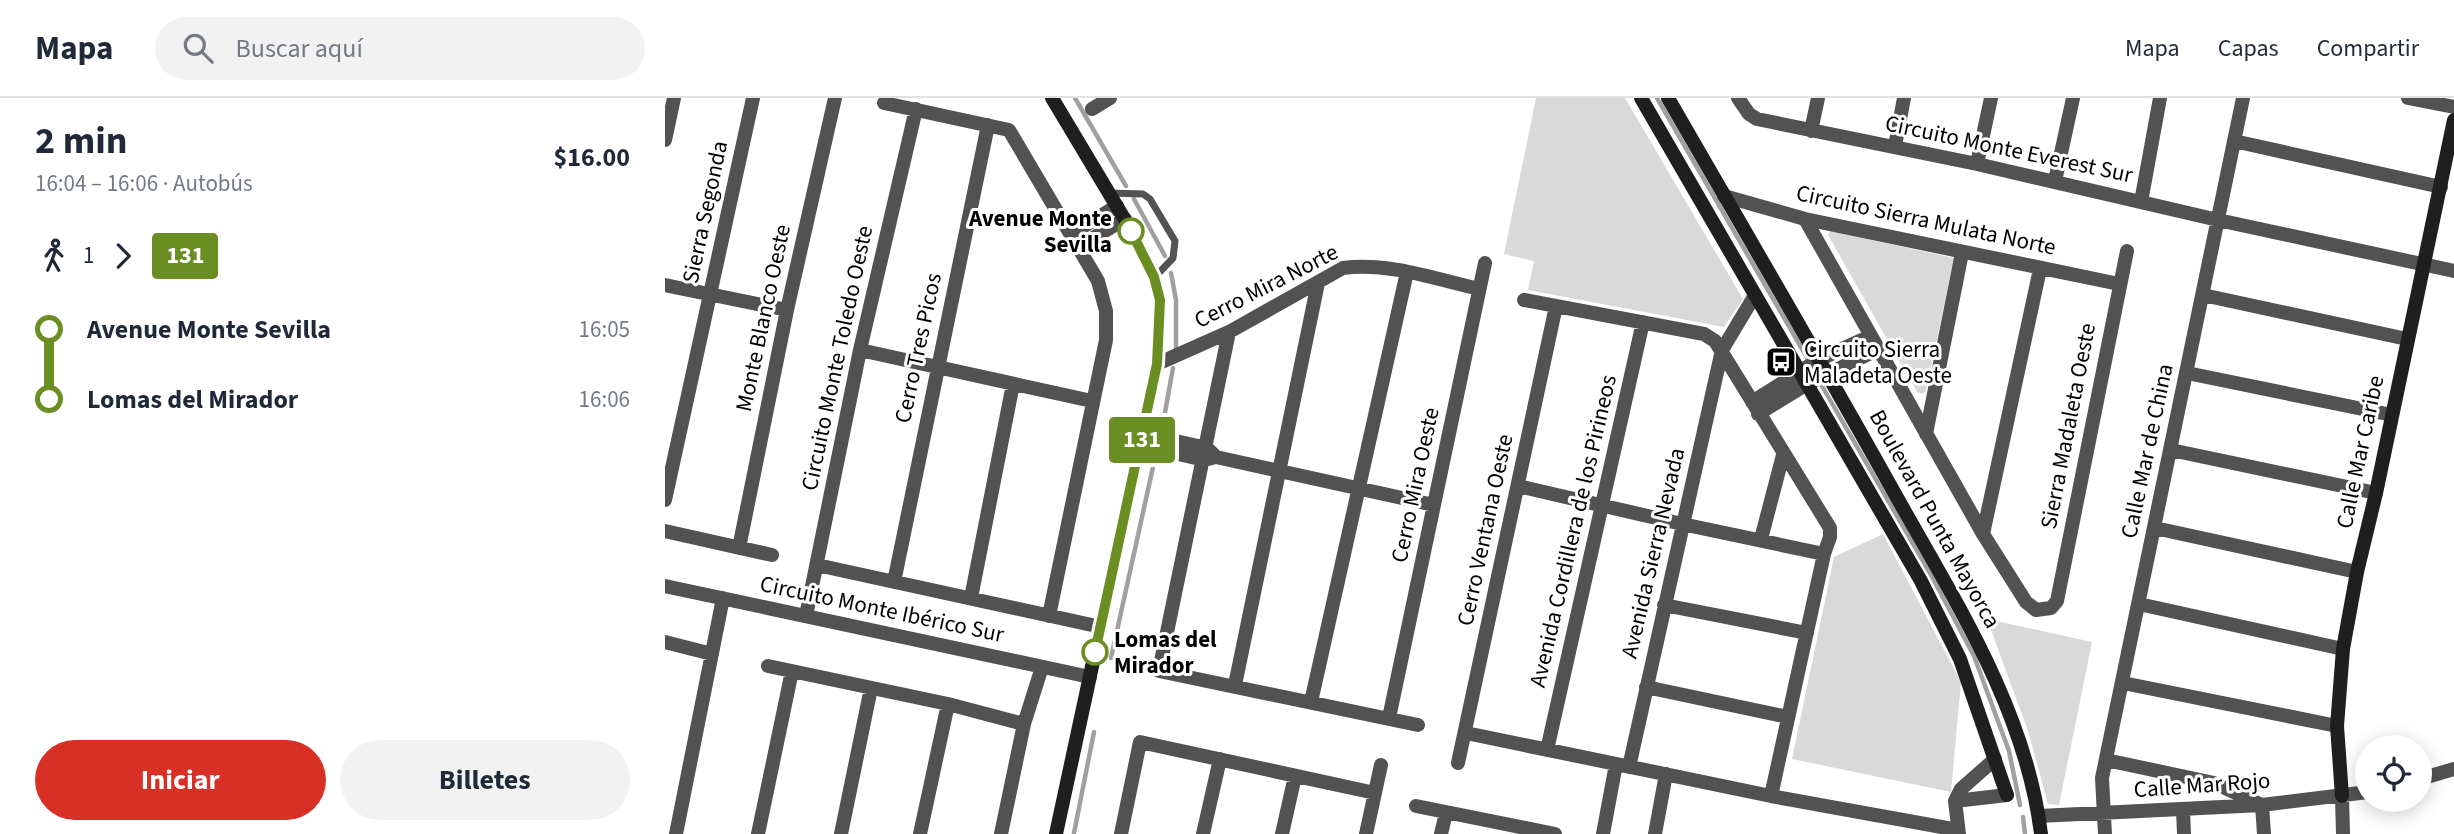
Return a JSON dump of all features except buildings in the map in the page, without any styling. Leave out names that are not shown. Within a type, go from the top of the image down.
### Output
[{"type":"street","points":[[665,139],[674,98]]},
{"type":"street","name":"Sierra Segonda","points":[[665,500],[753,98]]},
{"type":"street","name":"Monte Blanco Oeste","points":[[739,548],[787,310],[835,98]]},
{"type":"street","points":[[1052,98],[1125,219],[1154,277],[1160,300],[1157,364],[1056,834]]},
{"type":"street","points":[[1092,109],[1110,98]]},
{"type":"street","name":"Boulevard Punta Mayorca","points":[[1641,98],[1921,581],[1960,659],[2007,795],[1955,801]]},
{"type":"street","name":"Boulevard Punta Mayorca","points":[[1668,98],[1820,359],[1984,652],[2021,747],[2042,834]]},
{"type":"street","name":"Circuito Monte Everest Sur","points":[[1738,98],[1749,114],[1757,119],[2056,181],[2218,220],[2454,271]]},
{"type":"street","points":[[1811,131],[1818,98]]},
{"type":"street","points":[[1895,146],[1905,98]]},
{"type":"street","points":[[1977,164],[1991,98]]},
{"type":"street","points":[[2056,181],[2073,98]]},
{"type":"street","points":[[2141,202],[2160,98]]},
{"type":"street","name":"Calle Mar de China","points":[[2105,834],[2102,778],[2243,98]]},
{"type":"street","points":[[2409,98],[2454,107]]},
{"type":"street","points":[[884,103],[1009,130],[1098,281],[1106,311],[1106,340],[1049,616]]},
{"type":"street","name":"Circuito Monte Toledo Oeste","points":[[806,617],[860,350],[916,110]]},
{"type":"street","name":"Calle Mar Caribe","points":[[2342,796],[2337,726],[2343,649],[2357,572],[2454,120]]},
{"type":"street","name":"Cerro Tres Picos","points":[[894,582],[988,125]]},
{"type":"street","points":[[2234,141],[2441,187]]},
{"type":"street","name":"Circuito Sierra Mulata Norte","points":[[1724,196],[1805,219],[2119,284]]},
{"type":"street","points":[[1075,241],[1113,199]]},
{"type":"street","points":[[1075,241],[1125,219]]},
{"type":"street","points":[[1805,219],[1983,534]]},
{"type":"street","name":"Sierra Madaleta Oeste","points":[[1983,534],[2026,602],[2036,610],[2051,608],[2057,601],[2127,251]]},
{"type":"street","points":[[1926,434],[1962,253]]},
{"type":"street","name":"Cerro Mira Oeste","points":[[1389,718],[1485,263]]},
{"type":"street","name":"Cerro Mira Norte","points":[[1157,364],[1229,332],[1343,268],[1362,265],[1407,272],[1479,289]]},
{"type":"street","points":[[1983,534],[2041,269]]},
{"type":"street","points":[[1311,702],[1407,272]]},
{"type":"street","points":[[1235,685],[1318,283]]},
{"type":"street","points":[[665,285],[787,310]]},
{"type":"street","name":"Avenida Sierra Nevada","points":[[1603,834],[1646,687],[1722,350],[1755,295]]},
{"type":"street","points":[[2203,295],[2407,339]]},
{"type":"street","points":[[1524,300],[1705,334],[1715,341],[1830,528],[1831,537],[1824,554],[1770,796]]},
{"type":"street","name":"Cerro Ventana Oeste","points":[[1458,763],[1556,306]]},
{"type":"street","name":"Avenida Cordillera de los Pirineos","points":[[1547,750],[1643,322]]},
{"type":"street","points":[[1229,332],[1209,455],[1159,671],[1418,725]]},
{"type":"street","points":[[1755,408],[1804,378],[1820,359],[1871,336]]},
{"type":"street","points":[[1804,378],[1828,374],[1879,349]]},
{"type":"street","points":[[860,350],[1092,401]]},
{"type":"street","points":[[2187,373],[2392,415]]},
{"type":"street","points":[[971,598],[1013,384]]},
{"type":"street","points":[[1142,440],[1434,505]]},
{"type":"street","points":[[2171,450],[2376,493]]},
{"type":"street","points":[[1761,539],[1783,454]]},
{"type":"street","points":[[1518,486],[1824,554]]},
{"type":"street","points":[[2155,527],[2357,572]]},
{"type":"street","points":[[665,531],[772,555]]},
{"type":"street","points":[[817,565],[1101,627]]},
{"type":"street","name":"Circuito Monte Ibérico Sur","points":[[665,586],[1090,677]]},
{"type":"street","points":[[676,834],[723,598]]},
{"type":"street","points":[[2139,604],[2343,649]]},
{"type":"street","points":[[1664,605],[1807,633]]},
{"type":"street","points":[[665,642],[712,654]]},
{"type":"street","points":[[768,666],[947,704],[1024,724]]},
{"type":"street","points":[[1001,834],[1024,724],[1042,667]]},
{"type":"street","points":[[758,834],[792,671]]},
{"type":"street","points":[[2123,683],[2337,726]]},
{"type":"street","points":[[1646,687],[1788,717]]},
{"type":"street","points":[[841,834],[871,688]]},
{"type":"street","points":[[920,834],[947,704]]},
{"type":"street","points":[[1466,733],[1958,832],[1955,801],[1961,789],[1995,759]]},
{"type":"street","points":[[1121,834],[1140,742],[1375,793]]},
{"type":"street","points":[[1203,834],[1220,759]]},
{"type":"street","points":[[2106,761],[2214,783],[2262,805],[2264,834]]},
{"type":"street","points":[[1366,834],[1381,765]]},
{"type":"street","points":[[2432,775],[2454,769]]},
{"type":"street","points":[[1655,834],[1666,774]]},
{"type":"street","points":[[1282,834],[1295,776]]},
{"type":"street","name":"Calle Mar Rojo","points":[[2039,816],[2262,805],[2355,794]]},
{"type":"street","points":[[2342,796],[2343,834]]},
{"type":"street","points":[[1416,806],[1524,831],[1555,834]]},
{"type":"street","points":[[2183,809],[2185,834]]},
{"type":"street","points":[[1441,834],[1446,813]]},
{"type":"lane","points":[[1113,199],[1143,194],[1150,199],[1175,241],[1173,258],[1154,277]]},
{"type":"shaded area","points":[[1536,98],[1625,98],[1743,299],[1724,327],[1528,290],[1534,261],[1504,254]]},
{"type":"shaded area","points":[[1830,231],[1954,258],[1926,391],[1923,394],[1917,392],[1828,235]]},
{"type":"shaded area","points":[[1883,534],[1961,682],[1951,792],[1792,759],[1834,557]]},
{"type":"shaded area","points":[[1987,619],[2092,642],[2059,805],[2048,804],[2029,734]]},
{"type":"waterway","points":[[1075,98],[1126,186]]},
{"type":"waterway","points":[[1657,98],[1809,361]]},
{"type":"waterway","points":[[1134,199],[1165,256]]},
{"type":"waterway","points":[[1171,273],[1176,300],[1176,349]]},
{"type":"waterway","points":[[1162,429],[1173,368]]},
{"type":"waterway","points":[[1822,386],[1931,575],[1974,656],[2009,751],[2020,805]]},
{"type":"waterway","points":[[1111,658],[1155,458]]},
{"type":"waterway","points":[[1074,833],[1094,732]]},
{"type":"waterway","points":[[2023,817],[2025,834]]},
{"type":"bus line","name":"131","points":[[1095,652],[1157,364],[1160,300],[1154,277],[1131,231]]},
{"type":"place","name":"Avenue Monte Sevilla","points":[[1131,231]]},
{"type":"place","name":"Circuito Sierra Maladeta Oeste","points":[[1781,362]]},
{"type":"place","name":"Lomas del Mirador","points":[[1095,652]]}]
